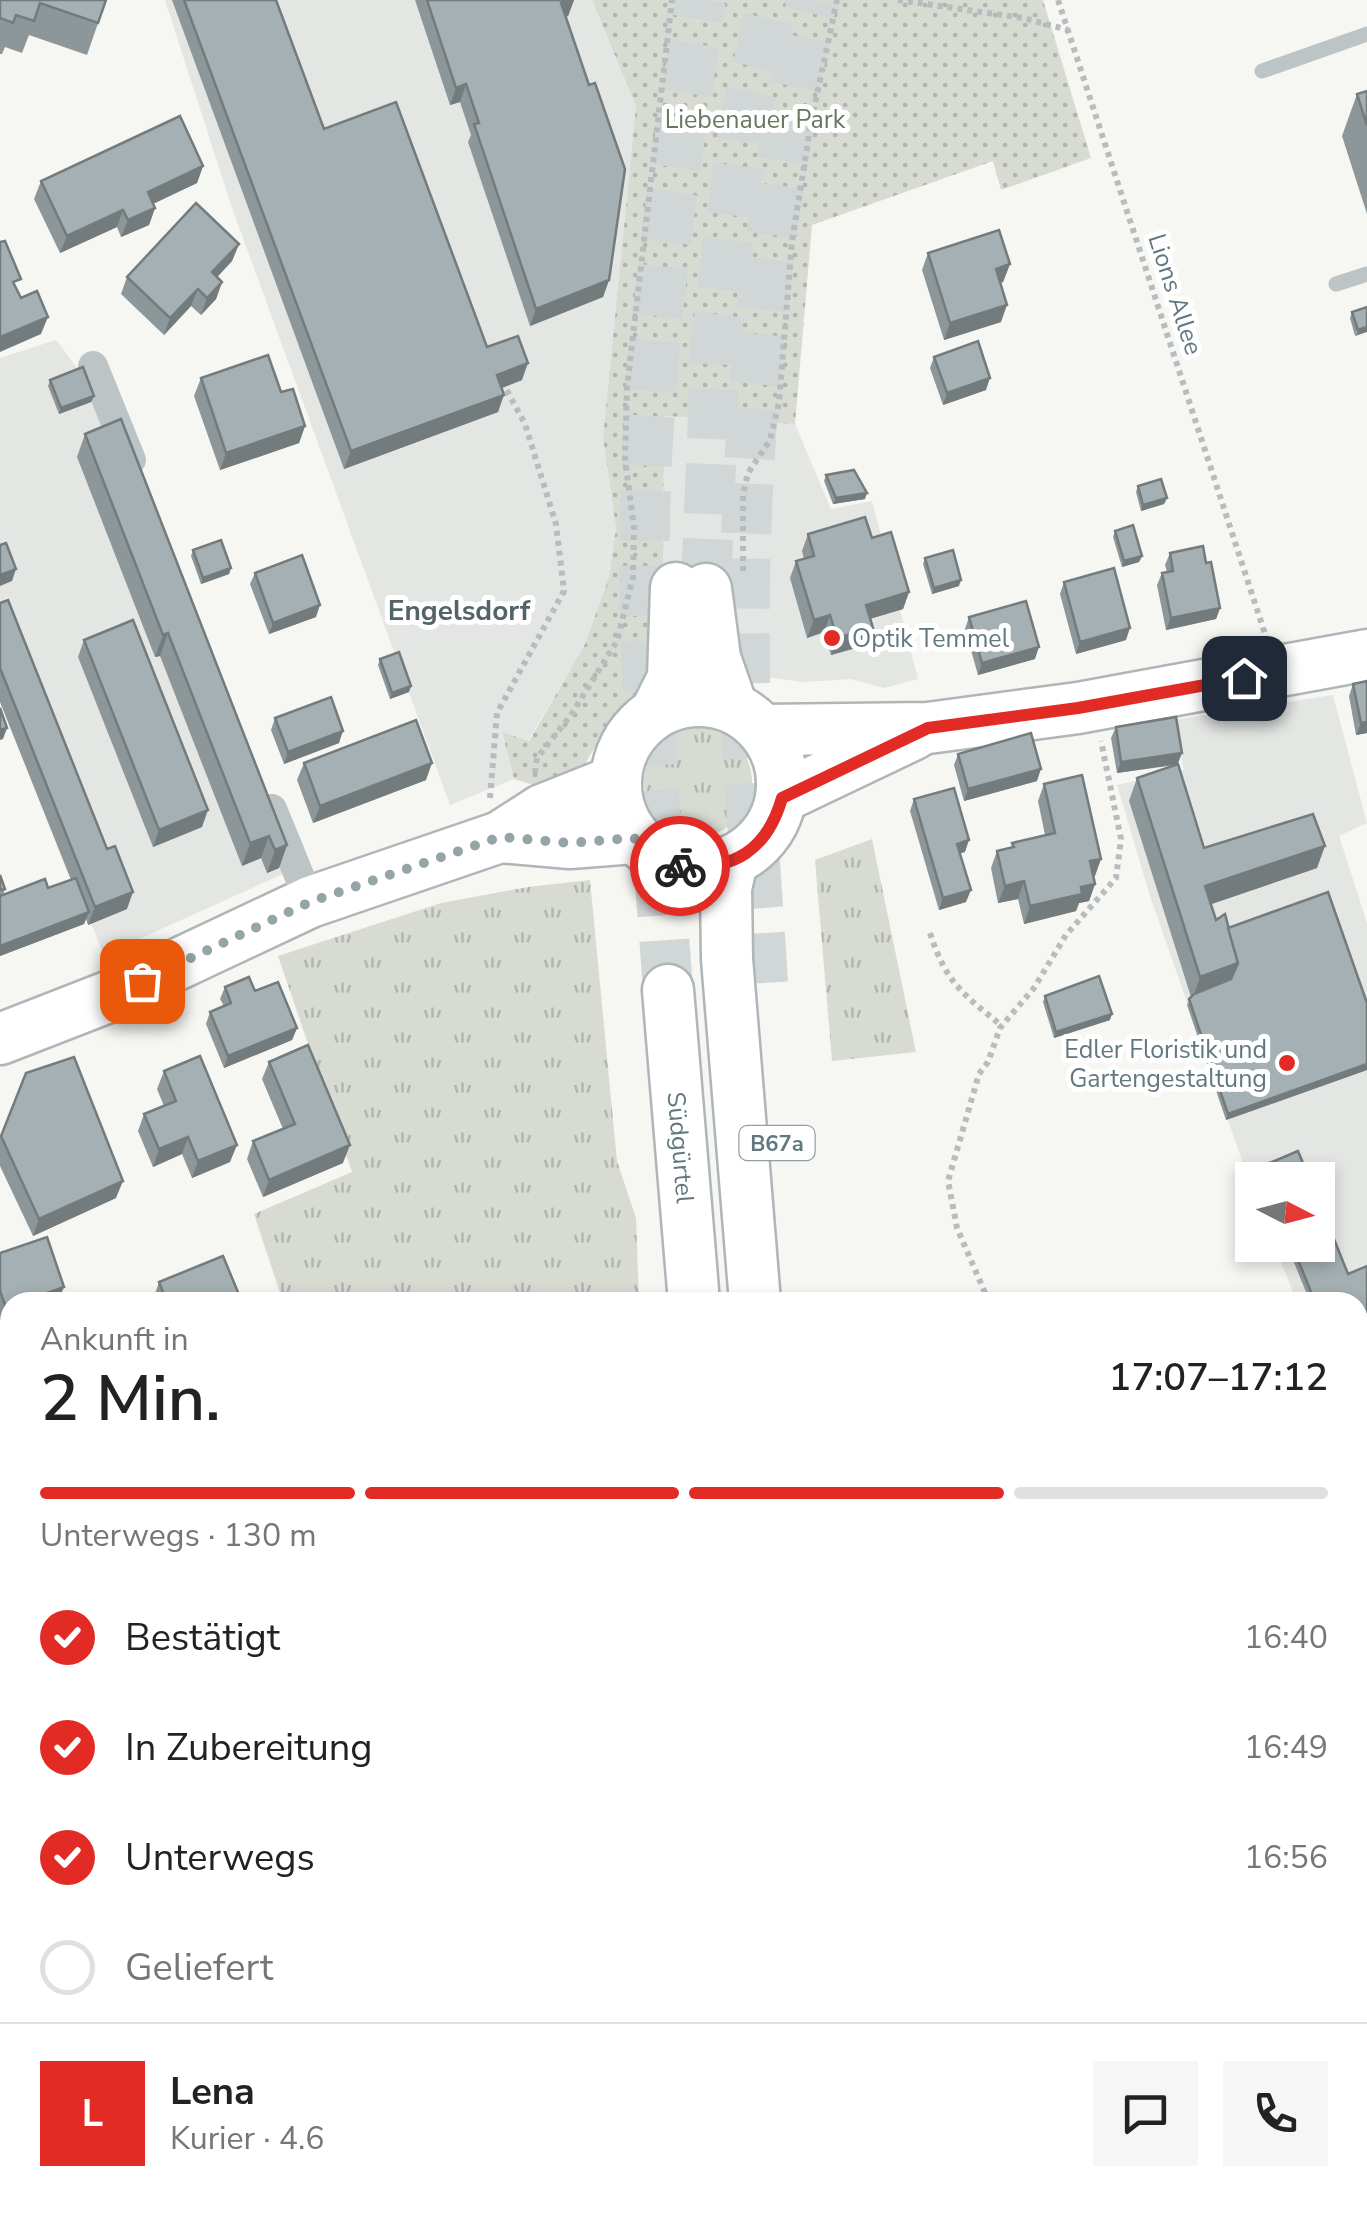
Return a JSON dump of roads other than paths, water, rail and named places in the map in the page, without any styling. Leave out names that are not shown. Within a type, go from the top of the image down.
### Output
[{"type":"main road","points":[[708,583],[715,658],[747,718],[780,762],[782,798],[776,818],[765,836],[732,862],[704,868],[662,860],[634,838],[624,821],[615,782],[618,761],[628,740],[656,712],[673,678],[708,583]]},
{"type":"main road","points":[[656,712],[682,702],[707,700],[747,718],[928,728],[1094,706],[1367,654]]},
{"type":"main road","points":[[782,798],[928,728]]},
{"type":"main road","points":[[0,1038],[108,997],[310,902],[498,837],[542,810],[615,782]]},
{"type":"main road","points":[[498,837],[570,843],[634,838]]},
{"type":"main road","points":[[732,862],[726,888],[727,959],[754,1292]]},
{"type":"main road","points":[[678,866],[693,923],[724,1292]]},
{"type":"main road","name":"B67a","points":[[763,983],[789,1292]]},
{"type":"main road","name":"Südgürtel","points":[[668,990],[693,1292]]},
{"type":"street","points":[[92,366],[144,493]]},
{"type":"street","points":[[262,784],[310,902]]},
{"type":"lane","points":[[1262,71],[1367,34]]},
{"type":"lane","points":[[1336,284],[1367,274]]},
{"type":"tunnel","points":[[668,990],[647,673],[646,482],[666,240],[701,0]]},
{"type":"tunnel","points":[[706,589],[716,339],[744,125],[773,0]]},
{"type":"tunnel","points":[[763,983],[746,711],[747,502],[770,250],[812,0]]},
{"type":"place","name":"Optik Temmel","points":[[832,638]]},
{"type":"place","name":"Edler Floristik und Gartengestaltung","points":[[1287,1063]]},
{"type":"district","name":"Engelsdorf","points":[[459,610]]},
{"type":"park label","name":"Liebenauer Park","points":[[755,119]]}]
